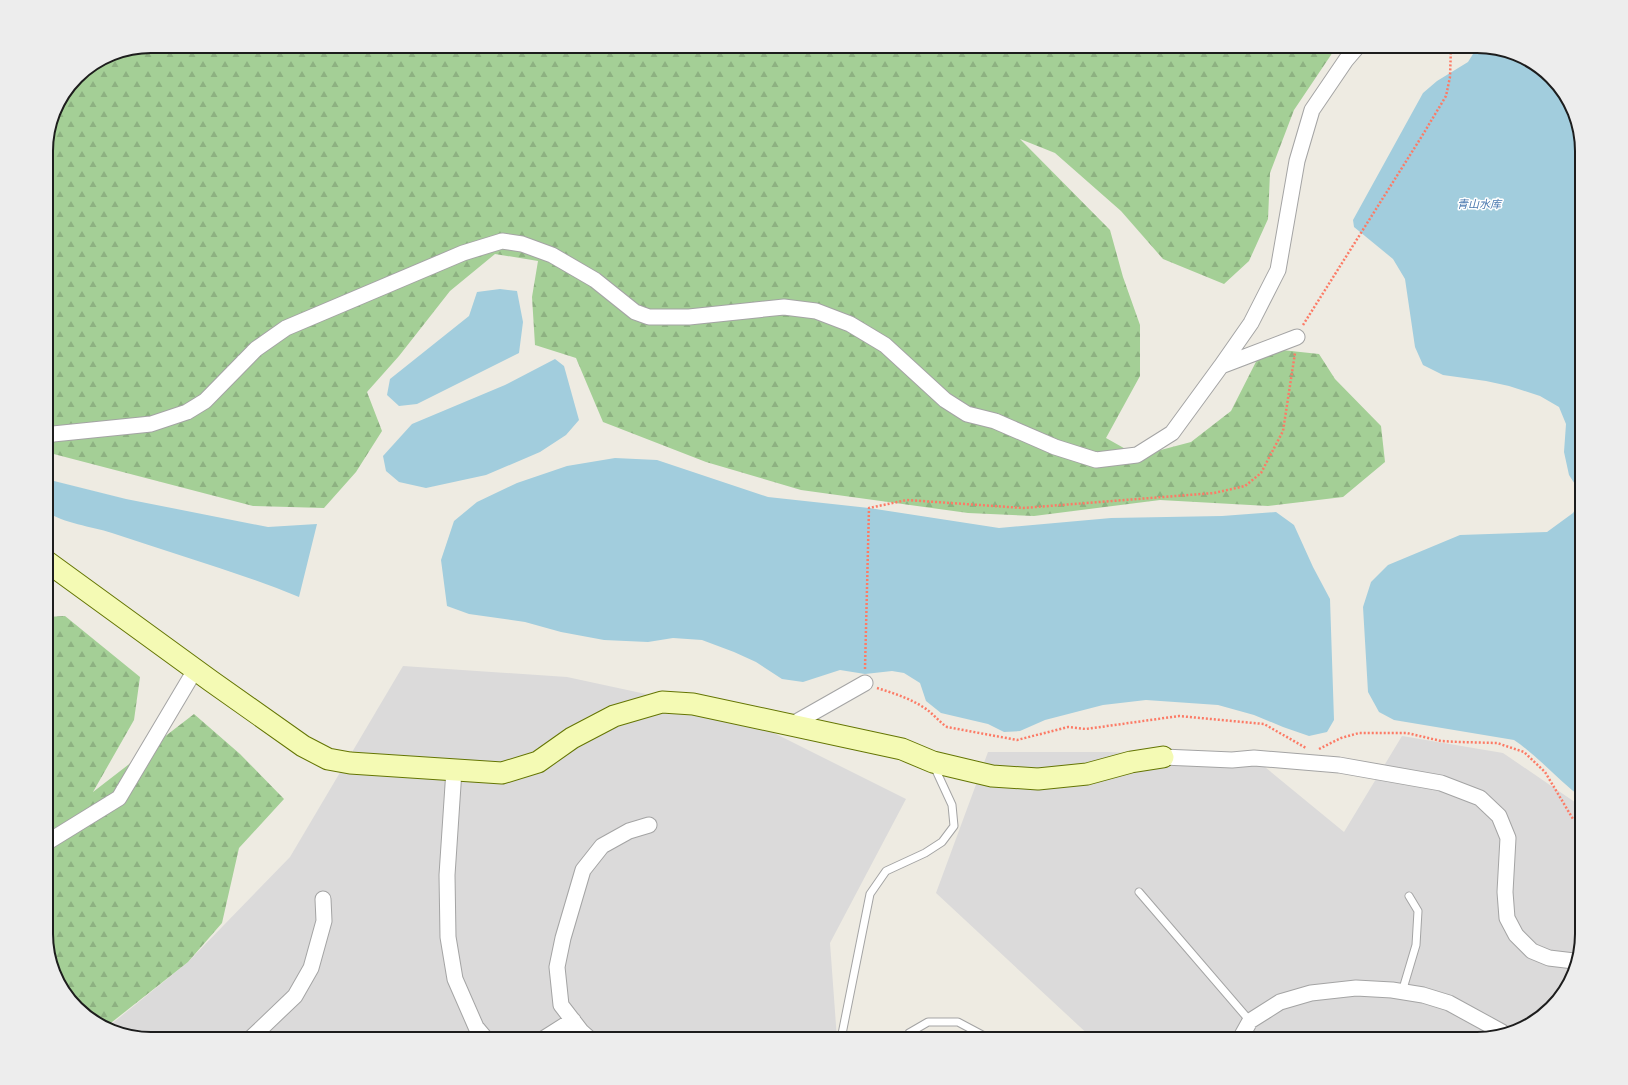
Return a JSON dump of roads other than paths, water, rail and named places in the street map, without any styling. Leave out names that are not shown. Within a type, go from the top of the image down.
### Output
[{"type":"street","points":[[53,434],[151,424],[188,412],[205,401],[256,349],[286,328],[463,253],[502,241],[522,244],[552,255],[594,280],[635,312],[649,317],[689,317],[784,307],[816,311],[850,324],[885,345],[945,400],[966,414],[995,421],[1055,448],[1096,460],[1137,455],[1172,433],[1222,366],[1251,323],[1278,270],[1297,161],[1312,110],[1352,53]]},
{"type":"street","points":[[1222,366],[1297,337]]},
{"type":"street","points":[[53,566],[195,670],[303,746],[328,759],[350,763],[502,773],[538,762],[572,738],[614,716],[662,702],[693,704],[902,749],[933,762],[992,776],[1038,779],[1087,774],[1130,762],[1163,757],[1232,760],[1254,758],[1339,765],[1441,783],[1480,798],[1499,816],[1508,838],[1505,892],[1507,918],[1516,935],[1532,952],[1549,958],[1571,961]]},
{"type":"street","points":[[53,839],[119,798],[195,670]]},
{"type":"street","points":[[791,725],[864,683]]},
{"type":"street","points":[[454,770],[447,875],[448,936],[454,978],[476,1027],[480,1032]]},
{"type":"street","points":[[582,1032],[561,1005],[557,967],[563,938],[583,870],[602,846],[629,831],[648,825]]},
{"type":"street","points":[[257,1032],[295,996],[311,968],[324,921],[322,899]]},
{"type":"street","points":[[1244,1032],[1250,1021],[1280,1002],[1311,993],[1356,988],[1423,995],[1449,1003],[1498,1030]]},
{"type":"street","points":[[554,1032],[573,1020]]},
{"type":"lane","points":[[842,1032],[870,894],[886,871],[925,853],[942,842],[954,826],[952,805],[933,762]]},
{"type":"lane","points":[[1139,892],[1250,1021]]},
{"type":"lane","points":[[1402,992],[1416,945],[1418,911],[1409,896]]},
{"type":"lane","points":[[911,1032],[928,1022],[958,1022],[977,1032]]},
{"type":"water","name":"青山水库","points":[[1474,53],[1490,54],[1509,58],[1531,69],[1551,86],[1559,97],[1570,119],[1575,151],[1575,484],[1569,475],[1564,452],[1566,424],[1559,407],[1540,396],[1509,386],[1443,375],[1423,365],[1415,347],[1405,279],[1393,259],[1354,227],[1353,220],[1423,93],[1437,81],[1468,62]]},
{"type":"water","points":[[500,289],[517,291],[523,322],[519,353],[417,404],[399,406],[387,395],[390,379],[469,316],[477,292]]},
{"type":"water","points":[[555,359],[564,366],[579,420],[566,435],[540,452],[486,475],[426,488],[399,482],[386,471],[383,456],[412,424],[505,385]]},
{"type":"water","points":[[615,458],[657,460],[768,497],[869,508],[999,528],[1111,518],[1222,516],[1276,512],[1294,525],[1313,567],[1330,599],[1334,720],[1327,732],[1309,736],[1254,715],[1218,705],[1146,700],[1103,705],[1045,720],[1020,731],[1004,732],[988,724],[941,713],[926,701],[920,683],[904,673],[892,671],[865,674],[840,670],[803,682],[782,679],[756,662],[702,640],[673,638],[648,642],[604,640],[561,632],[525,622],[469,614],[447,606],[441,560],[454,521],[477,502],[517,483],[567,466]]},
{"type":"water","points":[[53,481],[126,499],[268,527],[317,524],[299,597],[253,579],[112,533],[61,519],[53,515]]},
{"type":"water","points":[[1575,510],[1575,792],[1514,740],[1394,720],[1379,712],[1368,692],[1363,607],[1371,582],[1388,565],[1460,535],[1547,532],[1573,513]]}]
